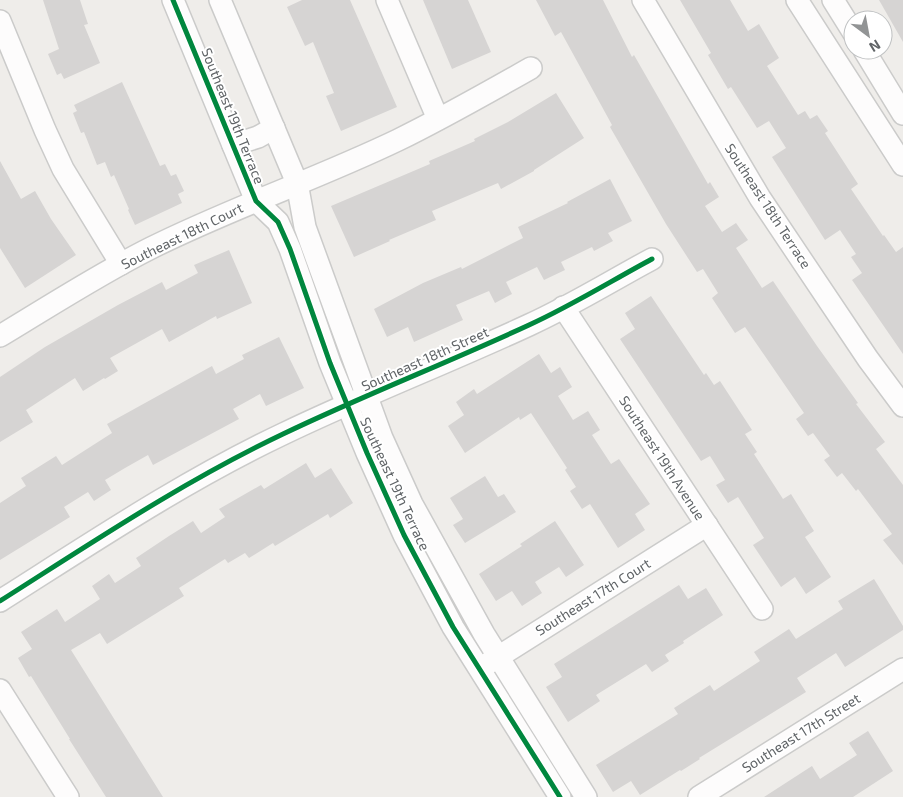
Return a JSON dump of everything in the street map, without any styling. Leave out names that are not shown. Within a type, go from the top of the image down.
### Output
[{"type":"street","name":"Southeast 19th Terrace","points":[[173,0],[256,200],[278,222],[290,249],[330,362],[366,453],[404,535],[453,627],[560,797]]},
{"type":"street","name":"Southeast 19th Terrace","points":[[220,0],[297,183],[305,227],[382,438],[412,504],[484,634],[586,797]]},
{"type":"street","points":[[387,0],[438,119]]},
{"type":"street","name":"Southeast 18th Terrace","points":[[643,0],[760,198],[863,351],[903,406]]},
{"type":"street","points":[[797,0],[903,165]]},
{"type":"street","points":[[833,0],[843,16]]},
{"type":"street","points":[[0,21],[63,169],[121,264]]},
{"type":"street","points":[[870,60],[903,114]]},
{"type":"street","name":"Southeast 18th Court","points":[[0,336],[150,248],[256,200],[397,140],[531,68]]},
{"type":"street","points":[[233,145],[258,137],[274,128]]},
{"type":"street","name":"Southeast 18th Street","points":[[0,601],[151,506],[218,468],[283,434],[367,396],[448,363],[531,324],[652,259]]},
{"type":"street","name":"Southeast 19th Avenue","points":[[563,307],[762,609]]},
{"type":"street","name":"Southeast 17th Court","points":[[480,669],[707,525]]},
{"type":"street","name":"Southeast 17th Street","points":[[699,797],[903,669]]},
{"type":"street","points":[[0,690],[68,797]]},
{"type":"building","points":[[43,0],[80,0],[88,24],[84,25],[100,63],[64,79],[61,73],[57,75],[48,54],[59,49]]},
{"type":"building","points":[[302,0],[350,0],[397,107],[341,131],[326,96],[334,93],[313,42],[305,46],[287,7]]},
{"type":"building","points":[[423,0],[468,0],[491,52],[452,69]]},
{"type":"building","points":[[536,0],[603,0],[632,57],[634,55],[708,184],[710,182],[719,197],[705,206],[722,232],[736,223],[748,240],[736,248],[762,288],[773,281],[858,403],[856,404],[885,442],[876,449],[903,485],[903,565],[883,540],[892,534],[858,489],[856,491],[842,473],[837,477],[824,460],[830,456],[813,433],[808,436],[796,419],[804,413],[745,327],[735,333],[712,298],[718,293],[703,269],[697,272],[666,224],[610,127],[612,125],[561,32],[555,36]]},
{"type":"building","points":[[680,0],[730,0],[748,31],[759,24],[779,58],[767,66],[798,115],[805,111],[810,119],[817,115],[828,131],[825,133],[858,184],[851,189],[896,252],[903,247],[903,354],[852,280],[862,273],[851,257],[856,254],[840,230],[825,240],[772,157],[786,148],[769,121],[757,128],[731,87],[728,89],[708,55],[711,53]]},
{"type":"building","points":[[879,0],[903,0],[903,42],[893,24],[893,10],[885,10]]},
{"type":"building","points":[[122,82],[160,166],[165,164],[171,176],[176,174],[184,191],[178,194],[182,203],[135,225],[114,175],[111,177],[105,162],[97,165],[84,132],[81,133],[73,113],[77,111],[74,105]]},
{"type":"building","points":[[556,93],[584,138],[534,171],[501,189],[498,183],[432,211],[436,220],[354,257],[331,206],[430,164],[429,161],[475,141],[474,139],[508,122]]},
{"type":"building","points":[[0,161],[21,199],[35,191],[51,219],[76,255],[25,288],[0,248]]},
{"type":"building","points":[[610,179],[632,221],[608,233],[613,241],[594,251],[592,247],[561,262],[565,270],[544,280],[537,267],[506,282],[512,294],[495,303],[489,291],[456,305],[463,320],[414,342],[408,327],[387,337],[374,309],[423,283],[461,267],[462,269],[523,238],[518,227],[568,203]]},
{"type":"building","points":[[229,250],[252,303],[217,319],[216,316],[169,342],[162,329],[110,358],[118,371],[105,379],[83,391],[75,378],[26,410],[33,422],[0,442],[0,377],[45,347],[118,305],[162,282],[166,290],[198,273],[194,265]]},
{"type":"building","points":[[651,296],[704,375],[706,373],[714,385],[720,381],[752,430],[745,434],[757,452],[754,454],[783,499],[791,494],[814,531],[805,537],[831,577],[806,594],[795,577],[781,587],[753,545],[764,538],[738,497],[728,503],[716,485],[725,480],[710,456],[701,461],[620,339],[635,329],[625,313]]},
{"type":"building","points":[[279,337],[304,388],[266,406],[260,394],[233,409],[239,419],[153,465],[148,455],[125,468],[105,480],[111,490],[94,501],[88,492],[64,507],[70,517],[0,560],[0,503],[26,486],[21,478],[56,456],[62,465],[112,433],[107,424],[212,366],[216,374],[244,359],[242,355]]},
{"type":"building","points":[[539,354],[551,373],[560,367],[572,387],[558,396],[573,420],[588,411],[600,430],[592,435],[611,464],[619,459],[650,504],[635,514],[645,530],[618,548],[590,504],[582,509],[570,491],[576,487],[565,470],[567,468],[531,413],[520,420],[519,417],[465,453],[448,426],[464,415],[456,402],[474,389],[477,394]]},
{"type":"building","points":[[306,463],[315,478],[331,468],[353,503],[330,518],[328,514],[275,546],[273,543],[249,558],[245,553],[228,563],[225,559],[179,588],[184,596],[107,644],[100,633],[71,650],[163,797],[106,797],[18,658],[32,649],[21,632],[57,609],[65,622],[100,599],[92,586],[109,574],[115,583],[141,566],[136,558],[169,536],[193,521],[201,533],[225,517],[219,509],[261,485],[264,489]]},
{"type":"building","points":[[485,476],[498,497],[504,494],[516,512],[465,543],[453,525],[463,519],[450,498]]},
{"type":"building","points":[[555,521],[584,565],[566,577],[559,567],[535,582],[542,593],[522,606],[512,591],[496,601],[479,574],[522,546],[520,544]]},
{"type":"building","points":[[874,579],[903,626],[903,630],[845,667],[836,653],[797,678],[806,692],[640,795],[631,781],[613,792],[596,765],[678,714],[674,708],[710,685],[714,691],[760,661],[754,652],[789,629],[796,639],[843,609],[838,601]]},
{"type":"building","points":[[679,585],[688,599],[706,588],[723,615],[665,655],[669,661],[652,672],[646,664],[596,695],[600,701],[568,722],[546,687],[562,677],[554,664]]},
{"type":"building","points":[[868,731],[893,771],[853,797],[764,797],[812,766],[820,779],[857,755],[849,743]]},
{"type":"cycle path","points":[[173,0],[256,201],[278,222],[290,249],[330,363],[367,453],[404,535],[453,627],[560,797]]},
{"type":"cycle path","points":[[0,601],[139,513],[246,452],[344,406],[545,318],[652,259]]}]
